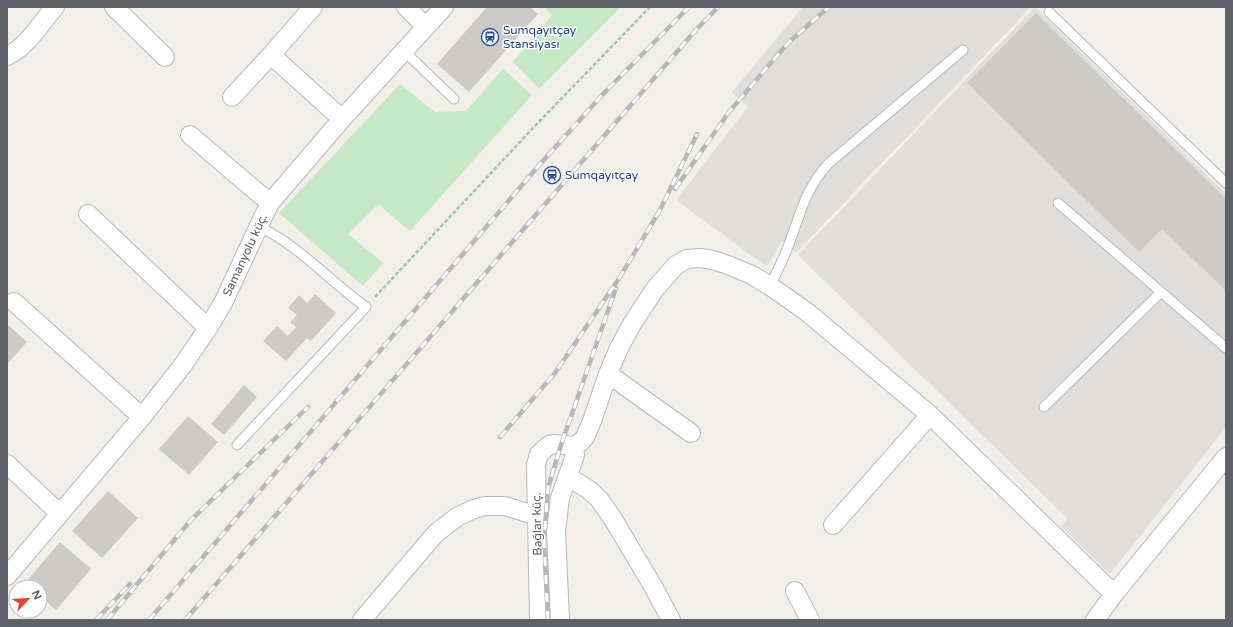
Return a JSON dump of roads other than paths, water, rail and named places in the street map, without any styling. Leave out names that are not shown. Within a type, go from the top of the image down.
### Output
[{"type":"street","points":[[114,7],[165,56]]},
{"type":"street","points":[[232,97],[271,56],[313,7]]},
{"type":"street","points":[[406,7],[426,27]]},
{"type":"street","name":"Samanyolu küç.","points":[[7,576],[183,365],[223,303],[270,203],[342,119],[444,7]]},
{"type":"street","points":[[7,56],[16,52],[27,41],[50,9]]},
{"type":"street","points":[[271,56],[342,119]]},
{"type":"street","points":[[190,135],[270,203]]},
{"type":"street","points":[[88,214],[208,328]]},
{"type":"street","points":[[560,620],[556,531],[560,498],[575,455],[568,445],[581,442],[585,437],[619,348],[632,324],[655,289],[676,265],[687,259],[700,258],[713,260],[752,275],[807,312],[930,415],[1114,594]]},
{"type":"street","points":[[14,302],[142,416]]},
{"type":"street","points":[[608,374],[691,433]]},
{"type":"street","points":[[833,525],[930,415]]},
{"type":"street","name":"Bağlar küç.","points":[[539,620],[536,465],[539,454],[549,445],[568,445]]},
{"type":"street","points":[[1095,620],[1114,594],[1226,457]]},
{"type":"street","points":[[7,464],[59,514]]},
{"type":"street","points":[[568,477],[588,489],[599,499],[613,519],[672,620]]},
{"type":"street","points":[[362,620],[436,533],[457,517],[474,509],[485,506],[505,506],[537,516]]},
{"type":"street","points":[[795,591],[810,620]]},
{"type":"lane","points":[[1049,12],[1226,182]]},
{"type":"lane","points":[[770,286],[789,245],[806,196],[816,177],[828,164],[963,50]]},
{"type":"lane","points":[[404,51],[454,99]]},
{"type":"lane","points":[[1058,203],[1226,348]]},
{"type":"lane","points":[[237,445],[366,307],[284,240],[258,226]]},
{"type":"lane","points":[[1044,407],[1161,292]]},
{"type":"railway","points":[[149,620],[541,163],[604,93],[689,7]]},
{"type":"railway","points":[[185,620],[695,31],[718,7]]},
{"type":"railway","points":[[675,189],[729,112],[788,43],[829,7]]},
{"type":"railway","points":[[500,437],[555,373],[620,277],[660,210],[697,134]]},
{"type":"railway","points":[[548,620],[544,541],[548,488],[561,445],[616,288]]},
{"type":"railway","points":[[107,620],[191,520],[308,407]]},
{"type":"railway","points":[[96,620],[130,584]]},
{"type":"place","name":"Sumqayıtçay Stansiyası","points":[[490,37]]},
{"type":"place","name":"Sumqayıtçay","points":[[552,175]]}]
